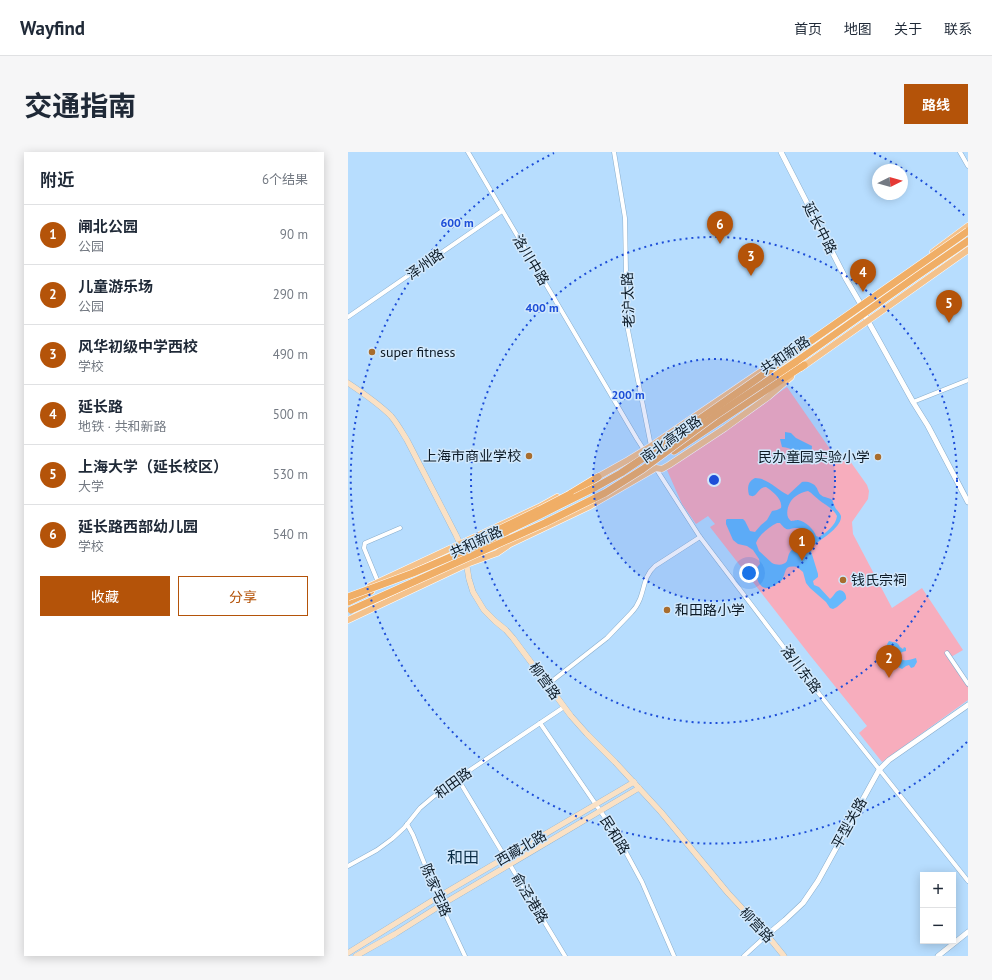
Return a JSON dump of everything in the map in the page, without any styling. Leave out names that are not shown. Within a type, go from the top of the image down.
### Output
[{"type":"highway","name":"南北高架路","points":[[348,602],[540,516],[620,473],[670,440],[968,231]]},
{"type":"highway","name":"南北高架路","points":[[349,612],[545,523],[605,493],[643,469],[716,416],[968,241]]},
{"type":"highway","points":[[643,469],[674,452],[804,365]]},
{"type":"highway","points":[[435,563],[467,544],[570,494],[598,477]]},
{"type":"highway","points":[[348,598],[413,573]]},
{"type":"main road","name":"共和新路","points":[[348,598],[378,582],[563,501],[583,490],[598,477],[651,446],[860,303],[968,226]]},
{"type":"main road","name":"共和新路","points":[[349,612],[510,544],[590,506],[656,468],[662,468],[669,465],[768,396],[804,365],[968,250]]},
{"type":"main road","name":"共和新路","points":[[656,468],[657,462],[766,385],[804,365]]},
{"type":"main road","name":"柳营路","points":[[348,383],[382,408],[391,417],[407,440],[461,546],[467,563],[469,579],[473,592],[484,610],[513,638],[579,726],[634,782],[728,893],[767,935],[784,956]]},
{"type":"main road","name":"共和新路","points":[[348,598],[461,546]]},
{"type":"main road","name":"共和新路","points":[[348,620],[467,563]]},
{"type":"main road","name":"西藏北路","points":[[348,953],[438,897],[634,782]]},
{"type":"main road","name":"西藏北路","points":[[356,956],[638,788]]},
{"type":"street","name":"洛川中路","points":[[468,152],[600,378],[644,450]]},
{"type":"street","name":"老沪太路","points":[[614,152],[626,218],[627,325],[651,446]]},
{"type":"street","name":"延长中路","points":[[781,152],[846,279],[860,303],[863,312],[928,426],[968,502]]},
{"type":"street","points":[[960,152],[966,157],[968,166]]},
{"type":"street","name":"泽州路","points":[[348,317],[502,211]]},
{"type":"street","points":[[913,402],[968,380]]},
{"type":"street","name":"洛川东路","points":[[644,450],[700,537],[820,695],[968,881]]},
{"type":"street","points":[[378,582],[364,548],[365,543],[400,528]]},
{"type":"street","points":[[547,685],[607,638],[631,613],[638,604],[643,592],[645,580],[655,566],[700,537]]},
{"type":"street","points":[[947,653],[968,684]]},
{"type":"street","name":"平型关路","points":[[744,956],[803,903],[818,881],[879,770],[889,760],[968,705]]},
{"type":"street","name":"和田路","points":[[348,866],[377,850],[400,832],[420,808],[429,800],[564,707]]},
{"type":"street","name":"民和路","points":[[540,723],[616,836],[636,871],[674,956]]},
{"type":"street","name":"俞泾港路","points":[[458,779],[565,956]]},
{"type":"street","name":"陈家宅路","points":[[407,824],[413,835],[441,905],[465,956]]},
{"type":"street","points":[[938,956],[968,932]]},
{"type":"shaded area","points":[[787,387],[830,449],[839,458],[850,461],[867,485],[869,491],[868,499],[852,522],[853,534],[892,608],[922,588],[963,650],[951,657],[968,682],[968,700],[882,762],[859,733],[867,726],[710,527],[715,524],[708,516],[696,524],[682,504],[667,470]]},
{"type":"water","points":[[785,432],[791,433],[796,438],[812,446],[811,457],[803,456],[786,447],[782,447],[780,439],[785,439]]},
{"type":"water","points":[[755,478],[768,482],[788,495],[802,482],[812,483],[822,496],[832,500],[835,508],[841,515],[838,525],[812,547],[811,551],[818,574],[818,577],[813,581],[814,585],[819,587],[830,599],[840,590],[845,593],[846,599],[837,607],[833,609],[830,608],[826,602],[810,588],[806,583],[803,572],[797,567],[787,568],[782,580],[769,588],[764,588],[758,582],[757,568],[760,564],[759,559],[753,550],[747,546],[738,544],[733,540],[726,524],[727,519],[743,519],[750,531],[755,532],[767,520],[772,511],[781,508],[779,498],[766,487],[761,489],[754,496],[749,495],[749,485]],"holes":[[[808,491],[831,509],[837,516],[833,525],[828,531],[819,537],[816,536],[811,528],[801,521],[791,521],[787,514],[792,499],[798,494]],[[777,523],[780,523],[787,529],[799,528],[803,538],[803,542],[790,552],[786,563],[780,565],[772,563],[759,551],[756,543],[759,537]]]},
{"type":"water","points":[[889,641],[897,643],[903,649],[904,647],[906,648],[906,651],[900,654],[901,659],[907,660],[916,658],[917,662],[914,667],[911,668],[909,665],[902,669],[898,667],[887,650]]},
{"type":"place","name":"延长路西部幼儿园","points":[[720,244]]},
{"type":"place","name":"风华初级中学西校","points":[[751,276]]},
{"type":"place","name":"延长路","points":[[863,292]]},
{"type":"place","name":"上海大学（延长校区）","points":[[949,323]]},
{"type":"place","name":"super fitness","points":[[372,352]]},
{"type":"place","name":"上海市商业学校","points":[[529,456]]},
{"type":"place","name":"民办童园实验小学","points":[[878,457]]},
{"type":"place","name":"闸北公园","points":[[802,561]]},
{"type":"place","name":"钱氏宗祠","points":[[843,580]]},
{"type":"place","name":"和田路小学","points":[[667,610]]},
{"type":"place","name":"儿童游乐场","points":[[889,678]]},
{"type":"district","name":"和田","points":[[463,857]]}]
